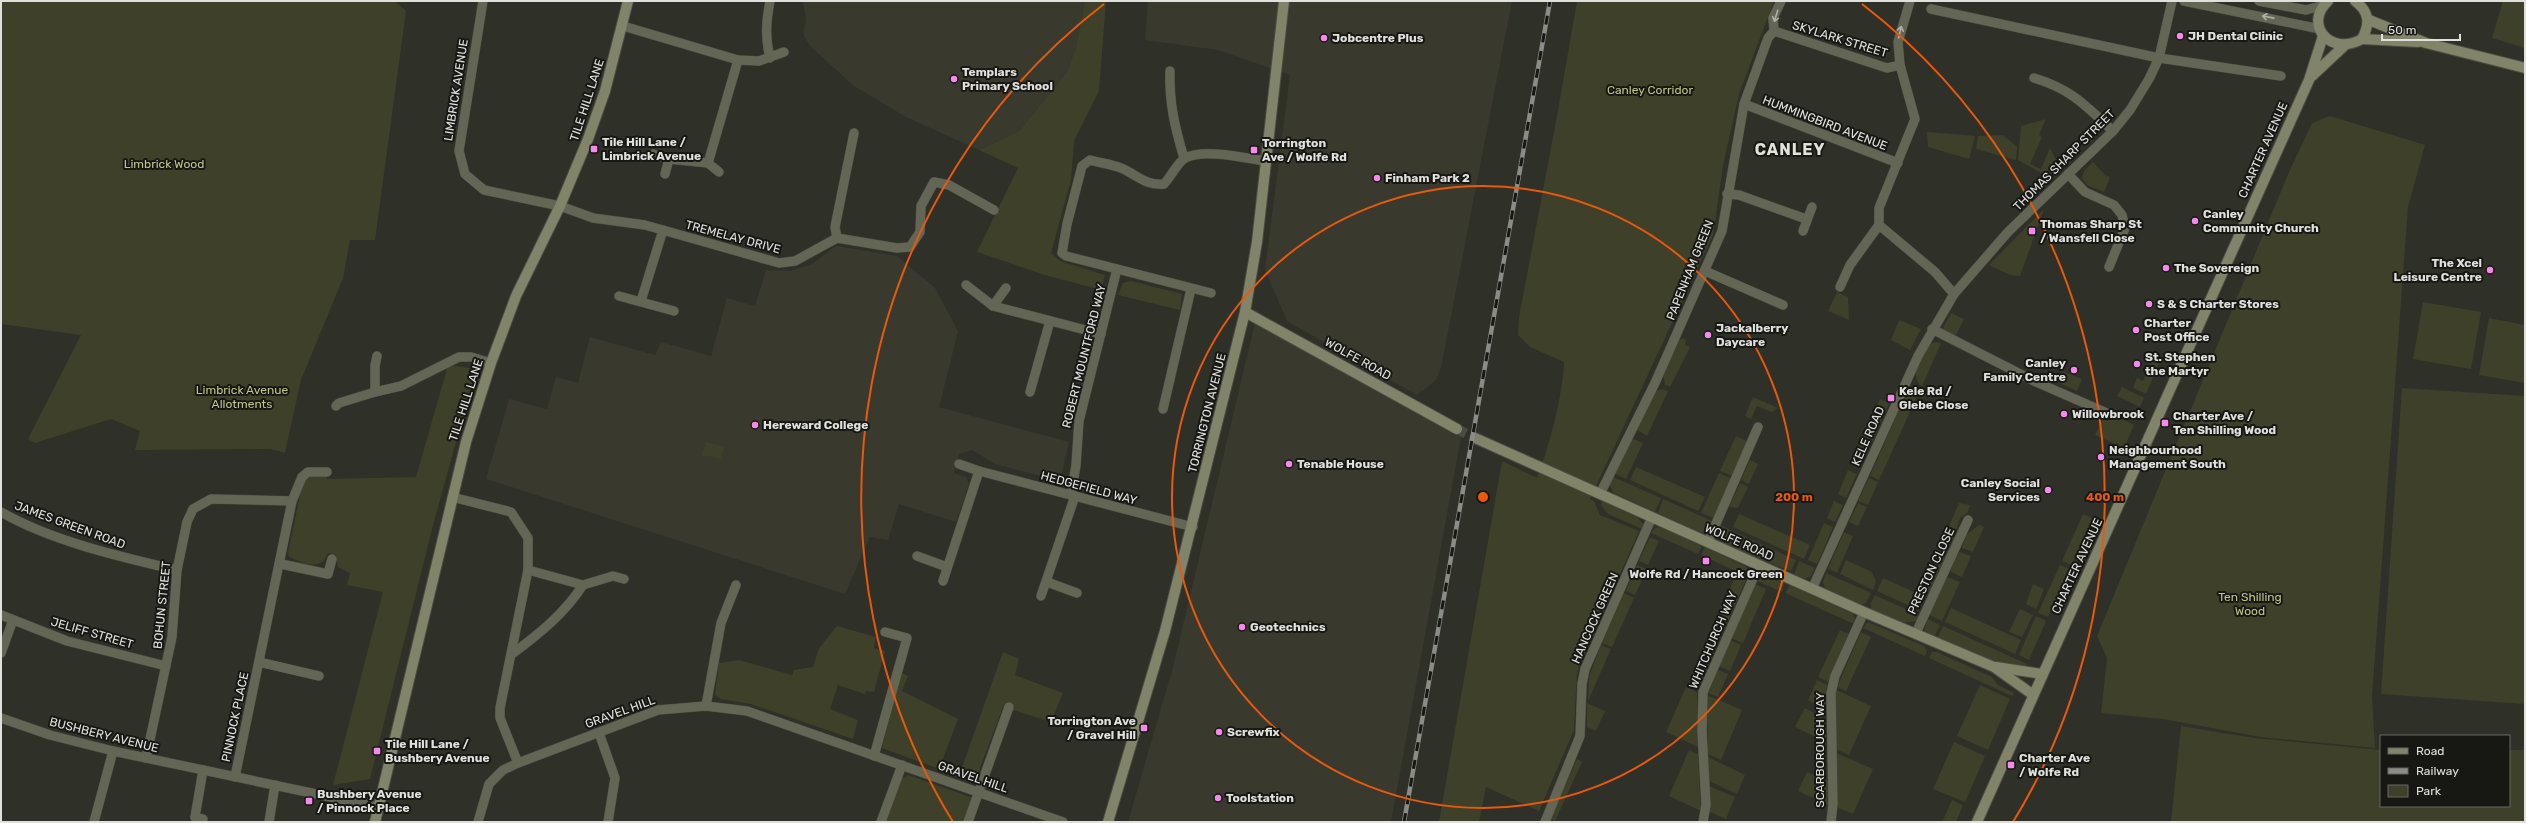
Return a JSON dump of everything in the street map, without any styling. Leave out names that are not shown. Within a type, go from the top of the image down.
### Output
[{"type":"street","name":"LIMBRICK AVENUE","points":[[483,1],[460,143],[462,167],[470,180],[484,190],[560,206]]},
{"type":"street","name":"TILE HILL LANE","points":[[375,822],[466,442],[491,363],[516,296],[560,206],[605,91],[628,1]]},
{"type":"street","points":[[770,1],[766,21],[766,39],[770,58]]},
{"type":"street","name":"TORRINGTON AVENUE","points":[[1108,822],[1150,685],[1193,527],[1245,312],[1257,242],[1284,1]]},
{"type":"street","name":"PAPENHAM GREEN","points":[[1600,494],[1655,383],[1722,231],[1727,194],[1744,104],[1768,38],[1774,31],[1773,18],[1782,1]]},
{"type":"street","points":[[1840,287],[1850,265],[1879,225],[1879,208],[1915,119],[1900,65],[1898,42],[1910,1]]},
{"type":"street","name":"THOMAS SHARP STREET","points":[[1967,277],[2008,232],[2113,131],[2130,110],[2149,79],[2159,58],[2172,1]]},
{"type":"street","points":[[2184,1],[2321,32],[2332,42],[2344,46],[2362,39],[2426,43]]},
{"type":"street","points":[[2259,1],[2306,10],[2326,3]]},
{"type":"street","points":[[2355,1],[2362,6],[2368,18],[2426,43],[2525,68]]},
{"type":"street","points":[[2362,39],[2368,18],[2368,1]]},
{"type":"street","name":"CHARTER AVENUE","points":[[1977,822],[2032,694],[2116,514],[2309,80],[2321,32],[2319,18],[2326,3]]},
{"type":"street","points":[[1931,9],[2159,58],[2281,76]]},
{"type":"street","points":[[622,26],[738,60],[759,61],[784,52]]},
{"type":"street","name":"SKYLARK STREET","points":[[1774,31],[1887,68],[1900,65]]},
{"type":"street","name":"CHARTER AVENUE","points":[[2309,80],[2344,46]]},
{"type":"street","points":[[708,163],[738,60]]},
{"type":"street","points":[[1170,71],[1169,95],[1172,116],[1184,158]]},
{"type":"street","points":[[2034,78],[2057,85],[2074,95],[2113,131]]},
{"type":"street","name":"HUMMINGBIRD AVENUE","points":[[1744,104],[1898,163]]},
{"type":"street","points":[[854,133],[835,227],[837,238],[897,248],[910,247],[920,232],[921,206],[934,182],[949,185],[994,210]]},
{"type":"street","points":[[653,154],[669,159],[708,163],[719,172]]},
{"type":"street","points":[[1211,293],[1066,256],[1062,253],[1066,224],[1082,166],[1090,160],[1120,167],[1143,181],[1155,185],[1164,184],[1184,158],[1194,155],[1214,154],[1265,161]]},
{"type":"street","points":[[665,174],[669,159]]},
{"type":"street","points":[[2068,174],[2085,192],[2114,205],[2122,215],[2125,228],[2109,267]]},
{"type":"street","points":[[1727,194],[1739,195],[1806,219]]},
{"type":"street","name":"TREMELAY DRIVE","points":[[560,206],[593,218],[625,221],[663,230],[780,263],[796,261],[837,238]]},
{"type":"street","points":[[1803,231],[1806,219],[1812,207]]},
{"type":"street","points":[[1879,225],[1935,272],[1954,294]]},
{"type":"street","points":[[641,301],[663,230]]},
{"type":"street","name":"ROBERT MOUNTFORD WAY","points":[[1041,596],[1047,582],[1073,496],[1079,421],[1117,269]]},
{"type":"street","points":[[1705,271],[1783,305]]},
{"type":"street","name":"KELE ROAD","points":[[1812,589],[1918,356],[1932,329],[1954,294],[1967,277]]},
{"type":"street","points":[[966,285],[993,306],[1101,334]]},
{"type":"street","points":[[993,306],[1006,288]]},
{"type":"street","points":[[1163,409],[1191,289]]},
{"type":"street","points":[[618,296],[674,311]]},
{"type":"street","name":"WOLFE ROAD","points":[[1245,312],[1457,429]]},
{"type":"street","points":[[1030,392],[1050,321]]},
{"type":"street","points":[[1932,329],[2036,382],[2107,412]]},
{"type":"street","points":[[375,392],[375,366],[377,356]]},
{"type":"street","points":[[336,406],[339,403],[400,386],[459,357],[491,363]]},
{"type":"street","points":[[1708,542],[1758,427]]},
{"type":"street","name":"WOLFE ROAD","points":[[1475,438],[1864,612],[1994,667],[2032,694]]},
{"type":"street","name":"HEDGEFIELD WAY","points":[[958,464],[979,471],[1193,527]]},
{"type":"street","points":[[943,581],[979,471]]},
{"type":"street","name":"PINNOCK PLACE","points":[[235,777],[281,564],[292,501],[302,478],[308,472],[327,472]]},
{"type":"street","points":[[452,497],[511,512],[528,538],[528,570],[500,708],[500,718],[518,763]]},
{"type":"street","name":"BOHUN STREET","points":[[146,758],[172,637],[177,570],[186,522],[193,509],[201,503],[211,499],[292,501]]},
{"type":"street","name":"JAMES GREEN ROAD","points":[[2,516],[102,551],[177,570]]},
{"type":"street","name":"HANCOCK GREEN","points":[[1545,822],[1580,736],[1582,684],[1585,669],[1652,516]]},
{"type":"street","name":"PRESTON CLOSE","points":[[1916,633],[1968,520]]},
{"type":"street","points":[[917,556],[947,567]]},
{"type":"street","points":[[281,564],[328,574],[332,559]]},
{"type":"street","name":"WHITCHURCH WAY","points":[[1703,822],[1706,805],[1702,731],[1702,692],[1759,565]]},
{"type":"street","points":[[528,570],[583,585],[613,576],[624,579]]},
{"type":"street","points":[[1047,582],[1077,593]]},
{"type":"street","points":[[512,654],[574,600],[583,585]]},
{"type":"street","points":[[706,706],[721,623],[736,585]]},
{"type":"street","name":"SCARBOROUGH WAY","points":[[1830,822],[1833,804],[1831,693],[1835,676],[1864,612]]},
{"type":"street","name":"JELIFF STREET","points":[[1,615],[67,641],[166,666]]},
{"type":"street","points":[[1,653],[13,620]]},
{"type":"street","points":[[874,756],[908,638],[885,632]]},
{"type":"street","name":"PINNOCK PLACE","points":[[259,662],[319,676]]},
{"type":"street","name":"WOLFE ROAD","points":[[1994,667],[2042,674]]},
{"type":"street","name":"GRAVEL HILL","points":[[478,822],[489,784],[503,770],[658,710],[706,706],[747,711],[1063,822]]},
{"type":"street","points":[[968,822],[1009,707]]},
{"type":"street","name":"BUSHBERY AVENUE","points":[[1,718],[50,735],[113,751],[378,807]]},
{"type":"street","points":[[599,732],[615,778],[608,822]]},
{"type":"street","points":[[94,822],[113,751]]},
{"type":"street","points":[[881,822],[902,765]]},
{"type":"street","points":[[203,770],[195,817],[203,819]]},
{"type":"street","points":[[270,822],[275,785]]},
{"type":"shaded area","name":"Templars Primary School","points":[[803,1],[1085,1],[1076,47],[1067,72],[1019,131],[979,150],[906,117],[854,86],[810,46],[803,34],[806,20]]},
{"type":"shaded area","name":"Finham Park 2","points":[[1148,1],[1512,1],[1441,368],[1436,380],[1417,395],[1287,321],[1265,270],[1290,75],[1218,50],[1145,40]]},
{"type":"shaded area","name":"Hereward College","points":[[836,246],[897,256],[935,288],[958,331],[939,407],[1069,442],[1060,481],[995,464],[972,450],[959,454],[954,473],[966,477],[969,484],[956,522],[899,504],[888,540],[870,537],[845,594],[486,479],[509,399],[547,409],[556,377],[578,383],[590,337],[655,355],[661,342],[711,356],[727,298],[755,306],[766,270],[791,271],[812,264]]},
{"type":"shaded area","points":[[1255,323],[1461,437],[1391,822],[1128,822],[1173,667]]},
{"type":"green space","name":"Limbrick Wood","points":[[1,1],[395,1],[406,11],[375,240],[350,240],[343,278],[301,380],[285,453],[270,449],[135,450],[140,431],[111,419],[35,443],[28,439],[81,335],[1,324]]},
{"type":"green space","points":[[1085,1],[1106,1],[1099,91],[1074,141],[1071,180],[1051,253],[1060,261],[1105,275],[1101,290],[1045,275],[977,252],[1018,168],[979,150],[1019,131],[1067,72],[1076,47]]},
{"type":"green space","name":"Canley Corridor","points":[[1577,1],[1774,1],[1739,94],[1723,166],[1713,235],[1590,499],[1594,501],[1600,515],[1639,531],[1577,672],[1574,730],[1539,811],[1486,787],[1479,822],[1439,822],[1502,461],[1537,478],[1551,436],[1561,391],[1564,362],[1530,347],[1518,335],[1519,317]]},
{"type":"green space","points":[[2503,1],[2525,1],[2525,48],[2492,38]]},
{"type":"green space","name":"Ten Shilling Wood","points":[[2330,116],[2425,145],[2408,207],[2372,697],[2375,748],[2260,737],[2163,719],[2101,713],[2107,658],[2097,636],[2289,172],[2312,123]]},
{"type":"green space","points":[[2046,119],[2039,135],[2042,137],[2030,164],[2041,169],[2050,148],[2060,168],[2050,178],[2018,160],[2021,126]]},
{"type":"green space","points":[[1927,132],[1975,136],[1969,159],[1928,147]]},
{"type":"green space","points":[[2003,135],[2017,147],[2016,160],[1976,149],[1978,136]]},
{"type":"green space","points":[[2093,162],[2105,175],[2110,177],[2104,192],[2087,185],[2082,178],[2084,171]]},
{"type":"green space","points":[[2044,209],[2020,276],[2010,275],[1989,265]]},
{"type":"green space","points":[[1131,281],[1182,294],[1180,310],[1118,295],[1123,283]]},
{"type":"green space","points":[[1837,292],[1848,297],[1849,320],[1828,311]]},
{"type":"green space","points":[[2423,302],[2481,312],[2471,369],[2413,359]]},
{"type":"green space","points":[[1951,313],[1964,319],[1955,337],[1945,332],[1943,328]]},
{"type":"green space","points":[[2489,318],[2525,325],[2525,383],[2479,375]]},
{"type":"green space","points":[[1899,320],[1921,329],[1910,350],[1891,340]]},
{"type":"green space","points":[[1682,338],[1686,340],[1685,345],[1690,347],[1670,387],[1665,385],[1663,373],[1678,341]]},
{"type":"green space","points":[[1935,342],[1941,343],[1922,386],[1918,382],[1916,376],[1918,362],[1926,349]]},
{"type":"green space","points":[[2153,359],[2160,361],[2146,394],[2133,388],[2137,378],[2143,381]]},
{"type":"green space","points":[[448,365],[476,369],[432,529],[370,779],[333,785],[383,592],[347,585],[350,573],[338,567],[336,555],[328,553],[323,562],[314,565],[306,564],[289,557],[288,552],[303,481],[308,475],[327,474],[327,479],[416,477]]},
{"type":"green space","points":[[2062,371],[2082,379],[2077,391],[2057,382]]},
{"type":"green space","points":[[2122,387],[2144,398],[2140,407],[2117,396]]},
{"type":"green space","points":[[2402,388],[2525,396],[2525,704],[2381,694]]},
{"type":"green space","points":[[1663,389],[1668,391],[1647,436],[1636,429],[1655,391]]},
{"type":"green space","points":[[1911,391],[1919,392],[1879,480],[1870,476],[1905,396]]},
{"type":"green space","points":[[1753,397],[1778,408],[1772,412],[1757,406],[1751,419],[1745,416]]},
{"type":"green space","points":[[1880,399],[1889,403],[1861,466],[1852,462]]},
{"type":"green space","points":[[2111,413],[2134,425],[2124,448],[2095,435],[2103,419],[2108,421]]},
{"type":"green space","points":[[1736,436],[1749,442],[1733,476],[1720,471]]},
{"type":"green space","points":[[1631,438],[1643,443],[1626,479],[1614,473]]},
{"type":"green space","points":[[706,442],[724,447],[721,459],[702,455]]},
{"type":"green space","points":[[1750,460],[1758,464],[1749,484],[1741,480]]},
{"type":"green space","points":[[1636,467],[1705,497],[1698,511],[1630,480]]},
{"type":"green space","points":[[1848,470],[1857,474],[1846,498],[1838,494]]},
{"type":"green space","points":[[1719,473],[1732,479],[1714,518],[1701,513]]},
{"type":"green space","points":[[1613,477],[1661,498],[1655,512],[1614,493],[1609,485]]},
{"type":"green space","points":[[1869,478],[1878,482],[1868,505],[1858,501]]},
{"type":"green space","points":[[1740,483],[1748,487],[1738,508],[1729,507]]},
{"type":"green space","points":[[1663,499],[1712,521],[1705,533],[1658,513]]},
{"type":"green space","points":[[1602,501],[1637,517],[1643,524],[1642,529],[1608,514],[1601,505]]},
{"type":"green space","points":[[1834,501],[1843,505],[1835,522],[1827,518]]},
{"type":"green space","points":[[1858,503],[1867,507],[1858,526],[1849,522]]},
{"type":"green space","points":[[1959,503],[1970,505],[1968,512],[1960,518],[1952,544],[1943,540]]},
{"type":"green space","points":[[1739,514],[1810,545],[1804,559],[1733,527]]},
{"type":"green space","points":[[2083,514],[2092,518],[2071,565],[2062,561]]},
{"type":"green space","points":[[1824,523],[1833,527],[1817,564],[1808,560]]},
{"type":"green space","points":[[1720,525],[1765,546],[1759,559],[1739,551],[1726,543],[1721,538],[1719,532]]},
{"type":"green space","points":[[1979,525],[1984,527],[1973,552],[1962,548],[1966,535]]},
{"type":"green space","points":[[1661,527],[1702,546],[1698,554],[1651,533],[1655,528]]},
{"type":"green space","points":[[1844,532],[1853,536],[1837,573],[1828,569]]},
{"type":"green space","points":[[1650,537],[1659,541],[1648,565],[1639,561]]},
{"type":"green space","points":[[1941,545],[1950,549],[1940,570],[1931,566]]},
{"type":"green space","points":[[1705,547],[1745,566],[1749,571],[1748,577],[1701,555]]},
{"type":"green space","points":[[1768,547],[1796,560],[1791,571],[1762,560]]},
{"type":"green space","points":[[1960,552],[1971,556],[1962,577],[1951,572],[1950,569],[1958,553]]},
{"type":"green space","points":[[1846,560],[1872,572],[1876,582],[1873,590],[1840,574]]},
{"type":"green space","points":[[1799,561],[1815,568],[1810,577],[1805,579],[1794,575]]},
{"type":"green space","points":[[1637,565],[1647,569],[1635,595],[1626,591]]},
{"type":"green space","points":[[2060,565],[2070,569],[2048,617],[2038,613]]},
{"type":"green space","points":[[1930,568],[1939,572],[1929,593],[1921,590]]},
{"type":"green space","points":[[1826,573],[1871,593],[1866,603],[1861,605],[1825,588],[1823,582]]},
{"type":"green space","points":[[1736,575],[1746,580],[1722,634],[1712,629]]},
{"type":"green space","points":[[1760,575],[1766,575],[1784,583],[1782,592],[1757,581]]},
{"type":"green space","points":[[1947,577],[1960,582],[1942,621],[1929,615]]},
{"type":"green space","points":[[1883,578],[1916,593],[1910,606],[1877,591]]},
{"type":"green space","points":[[1755,584],[1766,589],[1743,643],[1731,638]]},
{"type":"green space","points":[[2033,584],[2044,589],[2036,609],[2026,604]]},
{"type":"green space","points":[[1790,585],[1853,614],[1855,618],[1854,624],[1785,593]]},
{"type":"green space","points":[[1624,593],[1634,598],[1612,647],[1602,643]]},
{"type":"green space","points":[[1875,595],[1919,615],[1917,621],[1903,623],[1872,610],[1870,605]]},
{"type":"green space","points":[[1951,608],[2021,640],[2015,654],[1945,622]]},
{"type":"green space","points":[[2020,609],[2033,615],[2022,637],[2009,632]]},
{"type":"green space","points":[[2036,616],[2046,621],[2029,660],[2019,655]]},
{"type":"green space","points":[[1928,619],[1940,625],[1934,637],[1924,630]]},
{"type":"green space","points":[[1868,622],[1924,646],[1927,651],[1925,656],[1863,628]]},
{"type":"green space","points":[[837,626],[876,637],[874,648],[885,651],[874,692],[866,691],[865,694],[838,685],[830,709],[858,720],[853,739],[751,704],[721,699],[715,695],[719,663],[739,660],[792,675],[794,670],[813,667],[819,648]]},
{"type":"green space","points":[[1943,626],[2027,664],[2023,671],[2006,663],[2000,666],[1937,639]]},
{"type":"green space","points":[[1840,630],[1849,634],[1828,682],[1818,677]]},
{"type":"green space","points":[[1711,632],[1721,637],[1700,684],[1689,679]]},
{"type":"green space","points":[[1861,632],[1871,637],[1846,691],[1837,687]]},
{"type":"green space","points":[[1730,640],[1741,645],[1730,671],[1719,666]]},
{"type":"green space","points":[[1601,645],[1611,649],[1588,701],[1589,677]]},
{"type":"green space","points":[[1003,652],[1019,659],[1015,675],[1063,693],[1051,722],[1003,707],[975,781],[944,771],[945,765],[961,770]]},
{"type":"green space","points":[[1932,652],[1937,652],[1992,677],[1998,685],[2014,693],[2012,696],[1929,658]]},
{"type":"green space","points":[[1718,670],[1728,674],[1718,697],[1708,693]]},
{"type":"green space","points":[[901,672],[908,676],[902,691],[958,719],[939,769],[882,748]]},
{"type":"green space","points":[[1817,680],[1827,685],[1825,709],[1808,700]]},
{"type":"green space","points":[[1980,685],[2010,699],[1988,750],[1957,736]]},
{"type":"green space","points":[[1686,687],[1697,692],[1698,747],[1666,732]]},
{"type":"green space","points":[[1836,690],[1871,706],[1849,755],[1836,749]]},
{"type":"green space","points":[[1707,695],[1742,710],[1721,760],[1708,754]]},
{"type":"green space","points":[[1587,703],[1605,711],[1596,731],[1587,727]]},
{"type":"green space","points":[[1805,708],[1825,719],[1826,742],[1795,727]]},
{"type":"green space","points":[[2181,726],[2254,738],[2380,750],[2380,807],[2510,807],[2510,750],[2525,750],[2525,822],[2171,822]]},
{"type":"green space","points":[[1954,742],[1985,756],[1965,802],[1933,789]]},
{"type":"green space","points":[[1689,750],[1698,754],[1701,811],[1669,796]]},
{"type":"green space","points":[[1836,753],[1873,769],[1853,814],[1838,808]]},
{"type":"green space","points":[[1708,757],[1745,775],[1737,794],[1709,781]]},
{"type":"green space","points":[[1577,759],[1582,762],[1555,821],[1550,819]]},
{"type":"green space","points":[[1807,772],[1828,781],[1828,805],[1798,791]]},
{"type":"green space","points":[[908,775],[973,798],[966,822],[885,822],[902,778]]},
{"type":"green space","points":[[1709,786],[1735,797],[1726,819],[1710,812]]},
{"type":"green space","points":[[1952,800],[1963,805],[1956,822],[1942,822]]},
{"type":"tunnel","points":[[1457,429],[1475,438]]},
{"type":"railway","points":[[1404,822],[1550,1]]},
{"type":"place","name":"JH Dental Clinic","points":[[2180,36]]},
{"type":"place","name":"Jobcentre Plus","points":[[1324,38]]},
{"type":"place","name":"Templars Primary School","points":[[954,79]]},
{"type":"place","name":"Tile Hill Lane / Limbrick Avenue","points":[[594,149]]},
{"type":"place","name":"Torrington Ave / Wolfe Rd","points":[[1254,150]]},
{"type":"place","name":"Finham Park 2","points":[[1377,178]]},
{"type":"place","name":"Canley Community Church","points":[[2195,221]]},
{"type":"place","name":"Thomas Sharp St / Wansfell Close","points":[[2032,231]]},
{"type":"place","name":"The Sovereign","points":[[2166,268]]},
{"type":"place","name":"The Xcel Leisure Centre","points":[[2490,270]]},
{"type":"place","name":"S & S Charter Stores","points":[[2149,304]]},
{"type":"place","name":"Charter Post Office","points":[[2136,330]]},
{"type":"place","name":"Jackalberry Daycare","points":[[1708,335]]},
{"type":"place","name":"St. Stephen the Martyr","points":[[2137,364]]},
{"type":"place","name":"Canley Family Centre","points":[[2074,370]]},
{"type":"place","name":"Kele Rd / Glebe Close","points":[[1891,398]]},
{"type":"place","name":"Willowbrook","points":[[2064,414]]},
{"type":"place","name":"Charter Ave / Ten Shilling Wood","points":[[2165,423]]},
{"type":"place","name":"Hereward College","points":[[755,425]]},
{"type":"place","name":"Neighbourhood Management South","points":[[2101,457]]},
{"type":"place","name":"Tenable House","points":[[1289,464]]},
{"type":"place","name":"Canley Social Services","points":[[2048,490]]},
{"type":"place","name":"Wolfe Rd / Hancock Green","points":[[1706,561]]},
{"type":"place","name":"Geotechnics","points":[[1242,627]]},
{"type":"place","name":"Torrington Ave / Gravel Hill","points":[[1144,728]]},
{"type":"place","name":"Screwfix","points":[[1219,732]]},
{"type":"place","name":"Tile Hill Lane / Bushbery Avenue","points":[[377,751]]},
{"type":"place","name":"Charter Ave / Wolfe Rd","points":[[2011,765]]},
{"type":"place","name":"Toolstation","points":[[1218,798]]},
{"type":"place","name":"Bushbery Avenue / Pinnock Place","points":[[309,801]]},
{"type":"district","name":"CANLEY","points":[[1790,149]]},
{"type":"park label","name":"Limbrick Avenue Allotments","points":[[242,397]]}]
